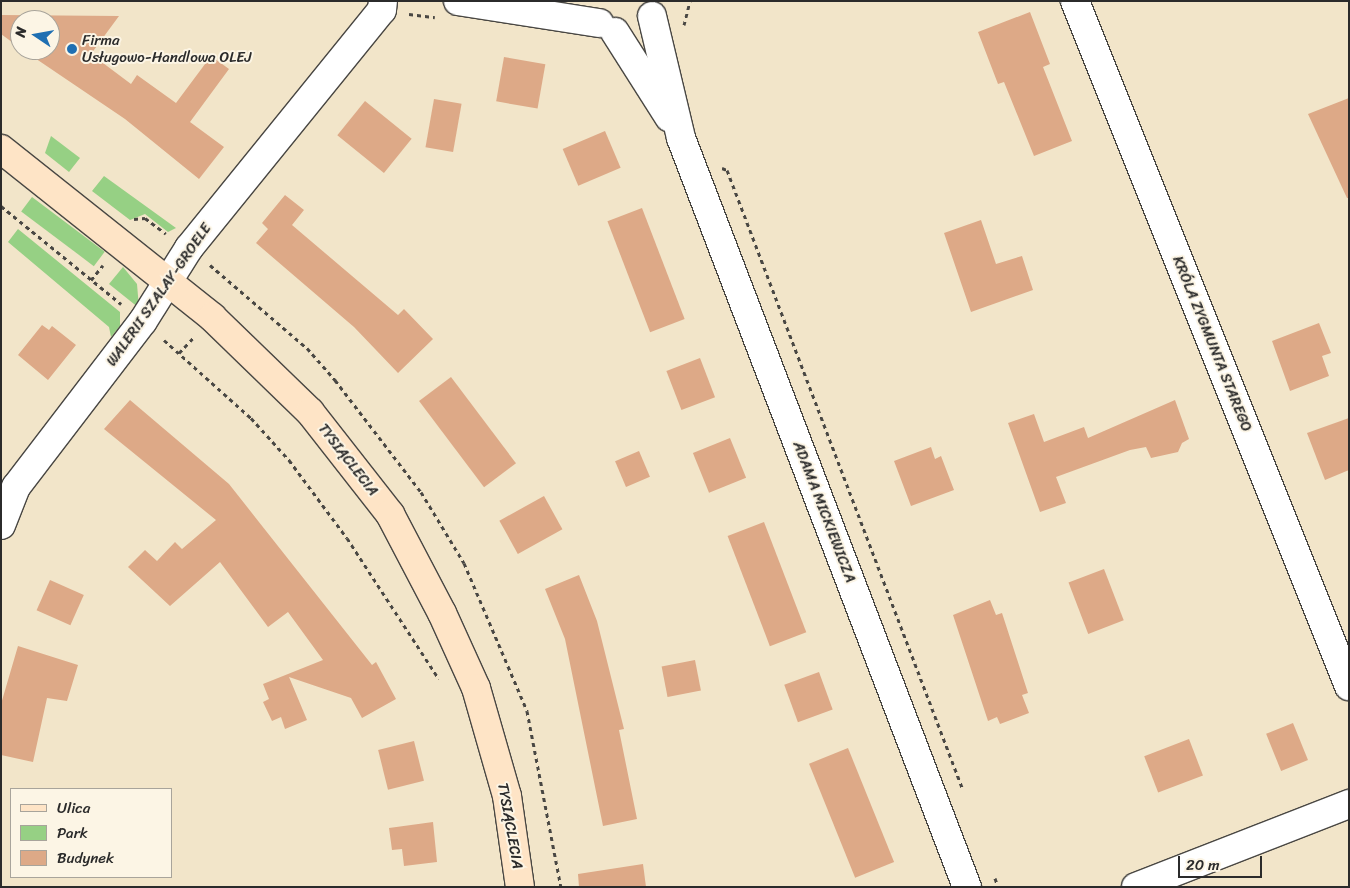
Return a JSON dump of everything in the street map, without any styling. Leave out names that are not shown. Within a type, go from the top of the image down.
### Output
[{"type":"street","name":"WALERII SZALAY-GROELE","points":[[1,525],[16,487],[143,321],[169,283],[189,248],[382,10],[383,1]]},
{"type":"street","name":"KRÓLA ZYGMUNTA STAREGO","points":[[1075,1],[1349,686]]},
{"type":"street","points":[[472,2],[601,19],[640,28],[655,9]]},
{"type":"street","name":"ADAMA MICKIEWICZA","points":[[655,9],[681,138],[967,887]]},
{"type":"street","name":"ADAMA MICKIEWICZA","points":[[601,19],[681,138]]},
{"type":"street","name":"TYSIĄCLECIA","points":[[1,150],[212,317],[310,412],[390,514],[442,613],[476,688],[507,796],[520,887]]},
{"type":"street","points":[[1136,887],[1349,804]]},
{"type":"path","points":[[1,206],[143,321],[251,418],[289,460],[347,538],[443,685]]},
{"type":"path","points":[[131,223],[145,218],[171,238]]},
{"type":"path","points":[[179,353],[196,334]]},
{"type":"green space","points":[[51,136],[80,158],[69,172],[45,153]]},
{"type":"green space","points":[[104,176],[176,228],[168,232],[145,214],[130,220],[92,191]]},
{"type":"green space","points":[[32,197],[105,252],[94,266],[21,211]]},
{"type":"green space","points":[[18,229],[120,312],[120,326],[111,337],[109,327],[8,242]]},
{"type":"green space","points":[[123,267],[137,284],[139,308],[109,284]]},
{"type":"building","points":[[1030,12],[1050,64],[1043,67],[1072,141],[1034,156],[1004,82],[998,84],[978,32]]},
{"type":"building","points":[[1,15],[10,15],[10,41],[1,34]]},
{"type":"building","points":[[60,16],[119,16],[91,54],[131,84],[137,75],[176,103],[211,56],[229,69],[190,122],[224,147],[199,179],[125,119],[38,60],[60,60]]},
{"type":"building","points":[[504,57],[545,64],[538,109],[496,101]]},
{"type":"building","points":[[1349,98],[1349,198],[1347,198],[1308,114]]},
{"type":"building","points":[[434,99],[462,104],[453,152],[425,147]]},
{"type":"building","points":[[365,101],[412,139],[384,173],[337,135]]},
{"type":"building","points":[[605,131],[621,168],[578,186],[563,149]]},
{"type":"building","points":[[285,195],[304,210],[292,225],[398,315],[404,309],[433,339],[398,373],[354,327],[256,243],[268,229],[262,223]]},
{"type":"building","points":[[642,208],[685,319],[650,332],[607,221]]},
{"type":"building","points":[[981,220],[996,264],[1022,256],[1033,290],[971,312],[944,233]]},
{"type":"building","points":[[1319,323],[1331,353],[1322,356],[1329,376],[1290,391],[1272,341]]},
{"type":"building","points":[[42,325],[49,330],[52,326],[76,345],[48,380],[18,355]]},
{"type":"building","points":[[700,358],[715,397],[681,410],[666,371]]},
{"type":"building","points":[[451,377],[516,463],[484,487],[419,401]]},
{"type":"building","points":[[130,400],[229,484],[372,665],[376,662],[396,699],[362,718],[351,698],[289,677],[307,720],[285,729],[281,717],[272,721],[263,702],[269,699],[263,684],[323,660],[288,612],[268,627],[220,562],[170,606],[128,567],[145,550],[157,561],[175,542],[182,549],[216,520],[104,429]]},
{"type":"building","points":[[1175,400],[1189,439],[1182,443],[1178,452],[1151,458],[1146,447],[1130,450],[1056,477],[1066,503],[1040,512],[1008,423],[1034,414],[1044,442],[1084,427],[1088,438]]},
{"type":"building","points":[[1349,418],[1349,470],[1325,480],[1307,433]]},
{"type":"building","points":[[730,438],[746,478],[709,493],[693,453]]},
{"type":"building","points":[[931,447],[935,459],[941,456],[954,490],[911,506],[894,461]]},
{"type":"building","points":[[639,451],[650,477],[626,487],[615,461]]},
{"type":"building","points":[[544,496],[562,529],[518,554],[499,521]]},
{"type":"building","points":[[764,522],[806,632],[770,646],[728,536]]},
{"type":"building","points":[[1104,569],[1124,620],[1088,634],[1069,583]]},
{"type":"building","points":[[579,575],[597,621],[624,729],[619,730],[637,819],[603,826],[565,639],[545,589]]},
{"type":"building","points":[[50,580],[84,595],[70,625],[37,610]]},
{"type":"building","points":[[990,600],[996,615],[1002,613],[1028,693],[1022,695],[1029,713],[1000,724],[997,717],[988,721],[953,615]]},
{"type":"building","points":[[18,646],[78,665],[67,701],[47,698],[33,762],[1,755],[1,704]]},
{"type":"building","points":[[695,660],[701,690],[668,697],[662,666]]},
{"type":"building","points":[[819,672],[833,710],[798,722],[784,685]]},
{"type":"building","points":[[1293,723],[1308,760],[1281,771],[1266,734]]},
{"type":"building","points":[[1189,739],[1203,775],[1158,793],[1144,756]]},
{"type":"building","points":[[414,741],[424,781],[388,790],[378,750]]},
{"type":"building","points":[[848,748],[894,862],[855,878],[809,764]]},
{"type":"building","points":[[433,822],[437,862],[404,866],[402,849],[392,850],[389,828]]},
{"type":"building","points":[[643,864],[646,887],[579,887],[578,874]]},
{"type":"place","name":"Firma Usługowo-Handlowa OLEJ","points":[[72,49]]}]
